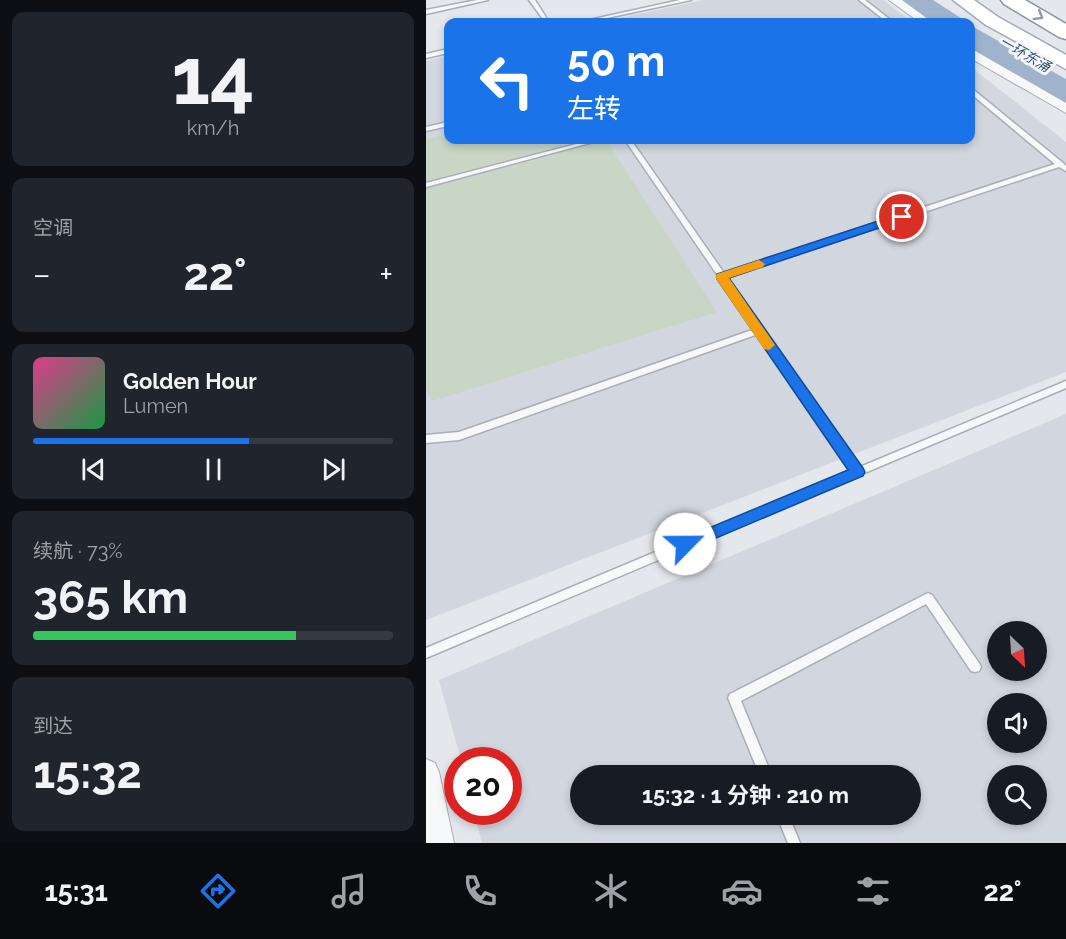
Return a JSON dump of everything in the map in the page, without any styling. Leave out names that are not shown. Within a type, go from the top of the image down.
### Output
[{"type":"highway","points":[[1011,0],[1066,33]]},
{"type":"main road","points":[[962,0],[992,21],[1066,63]]},
{"type":"street","points":[[895,0],[920,18]]},
{"type":"street","points":[[975,54],[1066,109]]},
{"type":"street","points":[[426,772],[440,843]]},
{"type":"lane","points":[[426,12],[485,0]]},
{"type":"lane","points":[[532,0],[544,18]]},
{"type":"lane","points":[[602,18],[688,0]]},
{"type":"lane","points":[[862,0],[885,18]]},
{"type":"lane","points":[[426,56],[444,52]]},
{"type":"lane","points":[[975,93],[1063,166]]},
{"type":"lane","points":[[426,129],[444,125]]},
{"type":"lane","points":[[426,185],[583,144]]},
{"type":"lane","points":[[631,144],[758,331],[858,472]]},
{"type":"lane","points":[[721,277],[1063,166]]},
{"type":"lane","points":[[426,439],[459,436],[758,331]]},
{"type":"lane","points":[[426,653],[1066,384]]},
{"type":"lane","points":[[761,765],[734,698],[928,598],[975,667]]},
{"type":"lane","points":[[787,825],[794,843]]},
{"type":"shaded area","points":[[704,0],[883,0],[907,18],[620,18]]},
{"type":"shaded area","points":[[444,57],[444,144],[975,144],[975,70],[1066,142],[1066,372],[426,620],[426,61]]},
{"type":"shaded area","points":[[1066,414],[1066,843],[482,843],[477,825],[522,825],[522,747],[457,747],[439,680]]},
{"type":"green space","points":[[444,135],[444,144],[609,144],[717,312],[432,401],[426,390],[426,139]]},
{"type":"water","points":[[900,0],[933,0],[961,18],[925,18]]},
{"type":"water","points":[[975,28],[1066,79],[1066,106],[975,50]]},
{"type":"slow traffic","points":[[759,264],[721,277],[769,345]]},
{"type":"route","points":[[685,544],[858,472],[721,277],[902,217]]},
{"type":"water label","name":"一环东涌","points":[[1025,54]]}]
